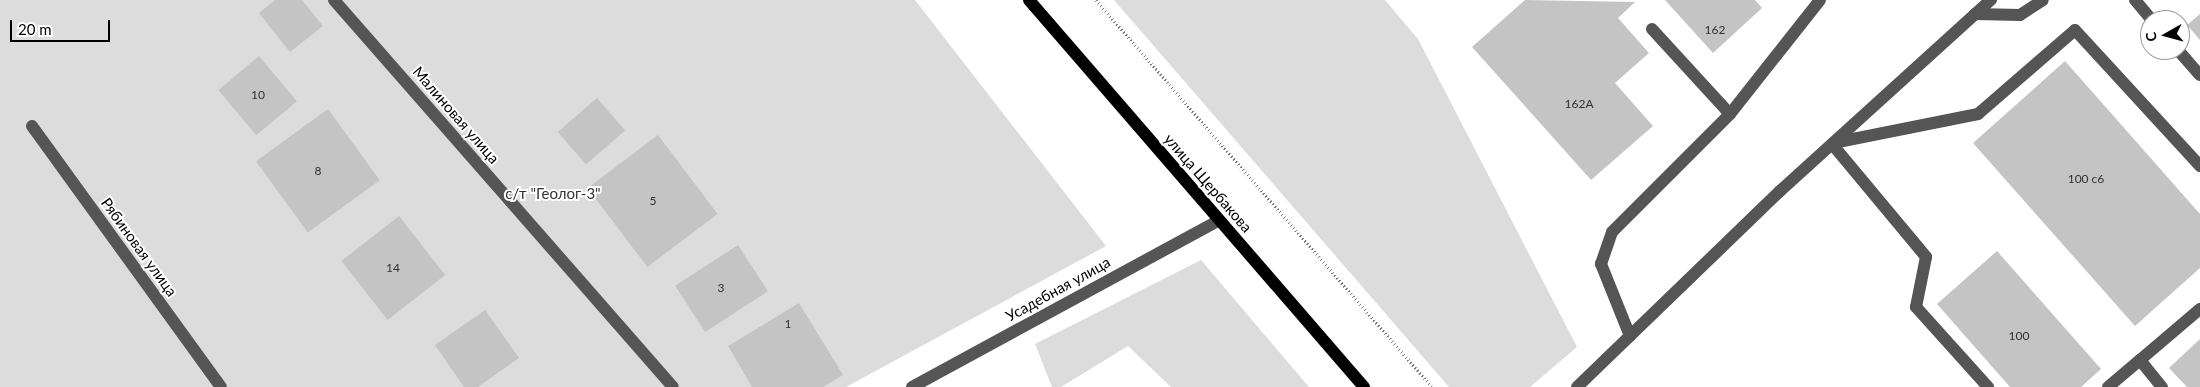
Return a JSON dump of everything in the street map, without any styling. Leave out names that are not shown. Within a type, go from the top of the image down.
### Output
[{"type":"main road","name":"улица Щербакова","points":[[1029,0],[1364,387]]},
{"type":"street","name":"Малиновая улица","points":[[334,0],[673,387]]},
{"type":"street","points":[[1630,336],[1600,264],[1612,232],[1730,114],[1820,0]]},
{"type":"street","points":[[1577,387],[1832,144],[1990,0]]},
{"type":"street","points":[[1975,14],[2020,15],[2043,0]]},
{"type":"street","points":[[2135,0],[2144,10]]},
{"type":"street","points":[[1652,28],[1730,114]]},
{"type":"street","points":[[1832,144],[1978,114],[2075,30],[2200,166]]},
{"type":"street","points":[[2187,60],[2200,75]]},
{"type":"street","name":"Рябиновая улица","points":[[32,126],[220,387]]},
{"type":"street","points":[[1832,144],[1926,257],[1916,307],[1988,387]]},
{"type":"street","name":"Усадебная улица","points":[[912,387],[1219,220]]},
{"type":"street","points":[[2108,387],[2200,309]]},
{"type":"street","points":[[2140,360],[2162,387]]},
{"type":"path","points":[[1096,0],[1432,387]]},
{"type":"green space","name":"с/т \"Геолог-3\"","points":[[0,0],[915,0],[1106,246],[846,387],[0,387]]},
{"type":"green space","points":[[1114,0],[1385,0],[1418,39],[1577,347],[1530,387],[1449,387]]},
{"type":"green space","points":[[1201,260],[1309,387],[1171,387],[1128,346],[1061,387],[1052,387],[1035,344]]},
{"type":"building","points":[[275,0],[302,0],[323,26],[290,52],[259,13]]},
{"type":"building","points":[[1525,0],[1635,2],[1618,18],[1649,53],[1615,83],[1653,126],[1591,180],[1472,47]]},
{"type":"building","points":[[1665,0],[1755,0],[1762,8],[1713,53]]},
{"type":"building","points":[[2200,14],[2200,40],[2190,28],[2190,22]]},
{"type":"building","points":[[259,56],[297,101],[256,135],[218,90]]},
{"type":"building","points":[[2065,61],[2200,214],[2200,268],[2135,326],[1973,143]]},
{"type":"building","points":[[597,98],[625,130],[586,165],[558,132]]},
{"type":"building","points":[[328,109],[380,180],[308,233],[256,161]]},
{"type":"building","points":[[658,135],[718,214],[647,267],[588,188]]},
{"type":"building","points":[[399,216],[445,275],[388,320],[341,261]]},
{"type":"building","points":[[738,245],[768,291],[705,332],[675,286]]},
{"type":"building","points":[[1997,251],[2101,369],[2081,387],[2010,387],[1937,304]]},
{"type":"building","points":[[799,303],[843,375],[823,387],[752,387],[728,346]]},
{"type":"building","points":[[485,310],[519,358],[478,387],[464,387],[435,345]]},
{"type":"building","points":[[2200,339],[2200,387],[2187,387],[2169,368]]}]
